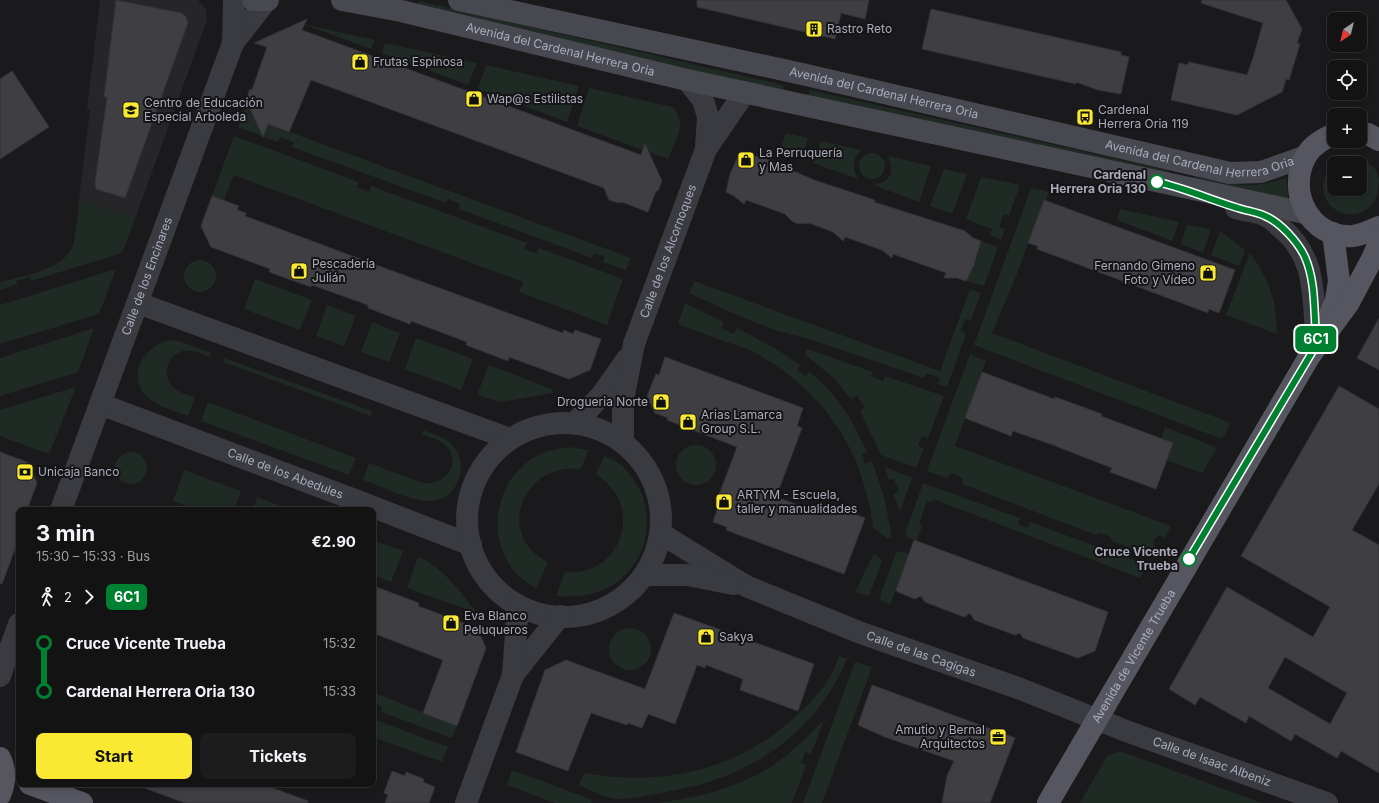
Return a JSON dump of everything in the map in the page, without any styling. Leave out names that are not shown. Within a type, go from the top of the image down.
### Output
[{"type":"main road","name":"Avenida del Cardenal Herrera Oria","points":[[342,0],[409,13],[687,80],[1305,213]]},
{"type":"main road","name":"Avenida del Cardenal Herrera Oria","points":[[459,0],[802,74],[1230,173],[1261,172],[1306,156]]},
{"type":"main road","points":[[1367,134],[1379,140]]},
{"type":"main road","points":[[1327,138],[1320,141],[1306,156],[1300,170],[1298,184],[1300,199],[1305,213],[1323,228],[1333,233],[1351,236],[1361,235],[1379,227]]},
{"type":"main road","name":"Avenida de Vicente Trueba","points":[[1317,344],[1336,300],[1339,280],[1333,233]]},
{"type":"main road","name":"Avenida de Vicente Trueba","points":[[1048,803],[1180,575],[1317,344],[1348,304],[1372,259],[1378,245],[1379,236]]},
{"type":"main road","points":[[38,787],[82,803]]},
{"type":"street","name":"Calle de los Encinares","points":[[233,43],[234,0]]},
{"type":"street","name":"Calle de los Encinares","points":[[62,507],[233,43],[262,0]]},
{"type":"street","name":"Calle de los Alcornoques","points":[[687,80],[703,100],[708,117],[706,148]]},
{"type":"street","name":"Calle de los Alcornoques","points":[[623,443],[623,400],[631,353],[706,148],[745,92]]},
{"type":"street","name":"Avenida del Cardenal Herrera Oria","points":[[1177,186],[1238,208],[1266,216],[1292,237],[1300,247],[1305,258],[1314,293],[1314,316],[1317,344]]},
{"type":"street","points":[[138,304],[510,439]]},
{"type":"street","name":"Calle de los Alcornoques","points":[[575,423],[601,396],[631,353]]},
{"type":"street","name":"Calle de los Abedules","points":[[100,404],[373,507]]},
{"type":"street","points":[[556,423],[575,423],[605,432],[623,443],[638,457],[650,474],[657,493],[661,513],[660,534],[656,553],[644,575],[628,593],[608,606],[585,614],[560,616],[537,613],[518,605],[502,594],[488,580],[478,564],[471,545],[467,525],[473,486],[482,468],[494,452],[510,439],[524,431],[540,426],[556,423]]},
{"type":"street","name":"Calle de los Abedules","points":[[376,508],[471,545]]},
{"type":"street","name":"Calle de las Cagigas","points":[[660,534],[746,586],[861,633],[1018,688],[1097,720]]},
{"type":"street","name":"Calle de las Cagigas","points":[[644,575],[688,575],[746,586]]},
{"type":"street","points":[[466,803],[513,675],[518,605]]},
{"type":"street","points":[[513,675],[560,616]]},
{"type":"street","points":[[0,676],[16,632]]},
{"type":"street","name":"Calle de Isaac Albeniz","points":[[1097,720],[1327,803]]},
{"type":"shaded area","name":"Centro de Educación Especial Arboleda","points":[[100,0],[198,0],[206,10],[207,20],[135,219],[79,199],[90,110],[87,109]]},
{"type":"shaded area","points":[[419,1],[784,85],[783,91],[418,6]]},
{"type":"shaded area","points":[[303,24],[375,40],[371,49]]},
{"type":"shaded area","points":[[385,43],[477,63],[468,85],[382,53]]},
{"type":"shaded area","points":[[486,65],[579,86],[567,122],[478,89]]},
{"type":"shaded area","points":[[589,88],[672,107],[680,119],[680,126],[677,139],[668,159],[577,126]]},
{"type":"shaded area","points":[[810,90],[1170,171],[1168,177],[808,96]]},
{"type":"shaded area","points":[[247,102],[268,124],[631,258],[626,270],[603,262],[605,257],[594,253],[592,258],[459,209],[460,204],[448,199],[446,203],[292,147],[294,142],[280,137],[278,142],[238,127]]},
{"type":"shaded area","points":[[786,133],[808,138],[802,158],[780,151]]},
{"type":"shaded area","points":[[234,136],[359,182],[357,187],[369,192],[371,186],[527,243],[524,249],[536,254],[539,248],[623,279],[607,325],[519,292],[523,282],[234,175],[224,200],[212,196]]},
{"type":"shaded area","points":[[821,141],[861,150],[856,157],[854,164],[858,179],[813,163]]},
{"type":"shaded area","points":[[872,153],[881,157],[885,166],[881,175],[872,179],[863,175],[859,166],[863,157]]},
{"type":"shaded area","points":[[888,156],[931,166],[919,202],[873,185],[884,181],[890,175],[891,167]]},
{"type":"shaded area","points":[[1367,162],[1373,166],[1378,174],[1379,179],[1376,196],[1369,208],[1359,213],[1348,214],[1337,211],[1329,204],[1324,194],[1325,176],[1327,171],[1327,196],[1367,196]]},
{"type":"shaded area","points":[[944,169],[967,174],[952,214],[930,206]]},
{"type":"shaded area","points":[[981,177],[1020,185],[1009,216],[1004,214],[999,227],[1005,229],[1001,240],[990,235],[992,229],[966,219]]},
{"type":"shaded area","points":[[1195,177],[1240,185],[1262,184],[1286,178],[1289,203],[1193,183]]},
{"type":"shaded area","points":[[1031,188],[1049,192],[1046,200],[1044,200],[1015,279],[992,333],[1231,423],[1222,439],[974,345]]},
{"type":"shaded area","points":[[79,199],[135,219],[122,253],[31,281],[29,277],[16,281],[17,284],[0,290],[0,282],[40,271],[59,262],[66,256],[72,248],[75,239]]},
{"type":"shaded area","points":[[1120,209],[1179,222],[1172,241],[1117,220]]},
{"type":"shaded area","points":[[1187,225],[1211,229],[1203,253],[1181,244]]},
{"type":"shaded area","points":[[1220,231],[1245,250],[1239,266],[1211,255]]},
{"type":"shaded area","points":[[981,241],[998,247],[984,286],[966,281],[977,259]]},
{"type":"shaded area","points":[[1250,253],[1263,273],[1271,291],[1277,334],[1226,315]]},
{"type":"shaded area","points":[[197,260],[203,260],[213,267],[216,276],[215,282],[209,289],[203,292],[197,292],[187,285],[184,279],[184,273],[191,263]]},
{"type":"shaded area","points":[[116,269],[99,314],[0,344],[0,305]]},
{"type":"shaded area","points":[[255,279],[312,300],[300,330],[244,309]]},
{"type":"shaded area","points":[[694,281],[940,371],[970,289],[981,293],[971,320],[965,319],[961,331],[966,334],[947,387],[938,384],[940,378],[926,373],[924,378],[812,340],[778,331],[743,318],[689,293]]},
{"type":"shaded area","points":[[685,303],[724,322],[721,328],[734,334],[737,328],[775,348],[800,365],[797,370],[806,376],[809,372],[819,380],[836,398],[850,419],[867,452],[862,454],[865,464],[872,461],[884,496],[892,537],[888,539],[873,528],[868,500],[860,473],[850,449],[820,404],[801,385],[780,368],[752,351],[678,324]]},
{"type":"shaded area","points":[[327,305],[356,316],[344,346],[316,336]]},
{"type":"shaded area","points":[[372,322],[400,333],[389,362],[361,352]]},
{"type":"shaded area","points":[[94,328],[78,372],[0,396],[0,358]]},
{"type":"shaded area","points":[[416,338],[473,359],[461,390],[405,369]]},
{"type":"shaded area","points":[[172,340],[182,342],[211,353],[210,357],[193,351],[183,351],[177,353],[173,357],[167,367],[168,379],[175,389],[184,394],[195,397],[188,416],[155,403],[143,392],[139,383],[138,373],[140,364],[145,355],[152,348],[161,343]]},
{"type":"shaded area","points":[[806,350],[810,350],[873,372],[871,376],[883,381],[885,376],[944,396],[928,438],[922,436],[918,446],[924,449],[916,468],[881,455],[860,411],[865,407],[857,396],[851,399],[833,377],[805,355]]},
{"type":"shaded area","points":[[970,354],[986,361],[955,446],[1171,526],[1164,539],[1159,535],[1154,539],[1153,545],[1158,548],[1153,556],[1112,541],[1111,537],[1100,533],[1096,535],[962,484],[963,478],[951,473],[947,478],[927,471]]},
{"type":"shaded area","points":[[224,358],[372,411],[371,416],[223,362]]},
{"type":"shaded area","points":[[489,365],[552,389],[553,393],[500,402],[477,395]]},
{"type":"shaded area","points":[[76,387],[49,454],[0,436],[0,410]]},
{"type":"shaded area","points":[[208,402],[356,458],[349,475],[201,421]]},
{"type":"shaded area","points":[[1165,427],[1217,448],[1202,473],[1166,460],[1166,455],[1169,456],[1173,443],[1161,439]]},
{"type":"shaded area","points":[[423,430],[449,442],[455,448],[459,457],[461,466],[457,484],[445,497],[437,500],[420,500],[363,480],[369,463],[423,483],[431,483],[445,477],[452,465],[453,459],[450,452],[440,441],[422,434]]},
{"type":"shaded area","points":[[700,445],[707,448],[713,454],[716,465],[715,473],[707,482],[700,485],[692,485],[685,482],[677,473],[676,461],[679,454],[688,446]]},
{"type":"shaded area","points":[[568,447],[589,450],[581,469],[561,470],[544,476],[531,488],[522,502],[519,518],[522,535],[531,550],[548,562],[536,589],[513,570],[503,552],[499,537],[498,521],[500,505],[505,490],[513,476],[524,465],[541,453]]},
{"type":"shaded area","points":[[128,452],[134,452],[143,456],[147,468],[143,480],[134,484],[128,484],[119,480],[115,471],[115,465],[119,456]]},
{"type":"shaded area","points":[[604,456],[614,460],[630,474],[642,495],[646,508],[647,522],[646,536],[642,549],[636,562],[628,573],[617,582],[603,590],[588,595],[556,596],[565,572],[585,571],[601,563],[613,552],[621,537],[623,520],[620,503],[611,488],[596,475]]},
{"type":"shaded area","points":[[885,467],[912,478],[900,511],[893,495],[899,491],[894,479],[889,480]]},
{"type":"shaded area","points":[[184,470],[241,491],[235,507],[189,507],[173,501]]},
{"type":"shaded area","points":[[923,483],[1020,518],[1018,524],[1028,528],[1030,522],[1147,565],[1140,578],[933,499],[932,502],[927,501],[919,524],[922,526],[917,541],[909,538],[905,534]]},
{"type":"shaded area","points":[[257,497],[283,507],[254,507]]},
{"type":"shaded area","points":[[376,541],[403,551],[391,582],[376,576]]},
{"type":"shaded area","points":[[901,551],[909,554],[890,605],[880,600],[881,593],[896,553]]},
{"type":"shaded area","points":[[874,553],[882,561],[869,596],[855,592]]},
{"type":"shaded area","points":[[418,557],[427,561],[444,574],[477,613],[407,588]]},
{"type":"shaded area","points":[[630,628],[645,634],[651,649],[645,664],[630,670],[615,664],[609,649],[615,634]]},
{"type":"shaded area","points":[[839,656],[847,659],[833,686],[817,710],[798,730],[777,748],[753,763],[727,775],[700,784],[636,798],[616,799],[607,797],[579,785],[584,773],[613,777],[641,778],[669,776],[695,771],[721,763],[746,752],[770,737],[808,705],[826,683]]},
{"type":"shaded area","points":[[855,662],[872,667],[822,803],[803,803]]},
{"type":"shaded area","points":[[376,693],[457,726],[452,738],[381,712],[382,707],[376,704]]},
{"type":"shaded area","points":[[376,720],[448,747],[442,762],[376,738]]},
{"type":"shaded area","points":[[824,720],[811,754],[805,752],[801,763],[806,765],[792,803],[657,803],[708,793],[757,775],[786,756]]},
{"type":"shaded area","points":[[1123,751],[1262,803],[1080,803],[1107,756]]},
{"type":"shaded area","points":[[512,770],[593,800],[591,803],[555,803],[507,785]]},
{"type":"building","points":[[116,0],[181,13],[186,17],[188,23],[125,198],[96,189],[95,183],[107,97],[104,97]]},
{"type":"building","name":"Rastro Reto","points":[[697,0],[869,0],[865,19],[841,13],[835,39],[697,7]]},
{"type":"building","points":[[1202,0],[1286,0],[1302,29],[1297,43],[1300,44],[1289,80],[1286,79],[1282,92],[1237,115],[1171,100],[1179,63],[1188,65],[1189,62],[1247,75],[1253,58],[1263,23],[1201,3]]},
{"type":"building","points":[[931,9],[1121,52],[1121,55],[1129,57],[1121,94],[1098,90],[1076,82],[1076,84],[922,49]]},
{"type":"building","points":[[307,19],[302,30],[641,155],[645,144],[662,181],[658,191],[656,191],[648,212],[622,202],[619,203],[609,200],[604,188],[311,80],[289,132],[268,124],[263,137],[246,100],[250,89],[252,90],[267,47],[254,43]]},
{"type":"building","points":[[12,71],[49,127],[0,159],[0,79]]},
{"type":"building","points":[[740,152],[750,156],[762,157],[814,180],[875,200],[874,202],[965,231],[973,238],[981,241],[974,265],[966,281],[957,278],[944,278],[946,273],[893,254],[892,258],[882,250],[845,237],[843,241],[833,232],[809,223],[798,224],[792,221],[785,214],[746,200],[744,204],[726,192],[730,174]]},
{"type":"building","points":[[212,196],[239,206],[237,210],[246,213],[245,216],[379,266],[563,333],[564,330],[573,334],[575,330],[601,339],[590,370],[569,379],[509,357],[508,361],[466,345],[467,342],[411,321],[410,324],[368,308],[368,305],[312,285],[311,287],[269,272],[270,269],[211,247],[201,226]]},
{"type":"building","points":[[1044,200],[1235,270],[1219,313],[1209,309],[1208,313],[1037,249],[1038,246],[1028,243]]},
{"type":"building","points":[[1379,318],[1379,370],[1357,358]]},
{"type":"building","points":[[665,357],[803,408],[797,426],[802,428],[776,497],[823,514],[826,504],[865,518],[844,574],[726,530],[727,527],[713,522],[719,504],[716,503],[737,447],[667,420],[668,418],[655,413],[647,396],[656,374],[659,375]]},
{"type":"building","points":[[982,372],[1054,399],[1055,397],[1102,414],[1101,416],[1173,443],[1156,489],[1110,472],[1112,468],[1053,445],[1013,431],[1011,436],[965,418]]},
{"type":"building","points":[[1339,386],[1379,409],[1379,484],[1352,530],[1379,545],[1379,773],[1341,751],[1337,758],[1295,734],[1291,741],[1249,716],[1246,723],[1200,697],[1195,705],[1169,689],[1227,587],[1313,637],[1330,607],[1241,556]],"holes":[[[1285,657],[1347,693],[1330,724],[1268,688]]]},
{"type":"building","points":[[0,452],[27,462],[37,483],[28,507],[16,507],[16,546],[2,584],[0,584]]},
{"type":"building","points":[[914,540],[1108,612],[1095,651],[1078,658],[1023,638],[1020,633],[1015,635],[974,620],[970,613],[964,617],[925,602],[921,596],[915,599],[898,592],[896,590]]},
{"type":"building","points":[[376,587],[419,603],[418,606],[477,628],[486,648],[457,726],[423,713],[443,660],[376,634]]},
{"type":"building","points":[[674,613],[814,664],[798,711],[740,690],[743,679],[706,665],[705,668],[697,665],[675,724],[648,714],[642,728],[628,723],[627,725],[591,713],[568,771],[516,752],[545,670],[566,660],[645,689]]},
{"type":"building","points":[[872,685],[1015,738],[990,803],[942,803],[947,776],[954,761],[885,737],[858,725]]},
{"type":"building","points":[[392,771],[405,776],[406,772],[424,779],[423,782],[435,787],[429,803],[385,803],[388,795],[384,793]]},
{"type":"building","points":[[142,787],[270,787],[308,801],[308,803],[185,803]]},
{"type":"bus line","name":"6C1","points":[[1157,182],[1177,186],[1238,208],[1266,216],[1292,237],[1300,247],[1312,281],[1314,293],[1314,316],[1317,344],[1189,559]]},
{"type":"place","name":"Rastro Reto","points":[[814,29]]},
{"type":"place","name":"Frutas Espinosa","points":[[360,62]]},
{"type":"place","name":"Wap@s Estilistas","points":[[474,99]]},
{"type":"place","name":"Centro de Educación Especial Arboleda","points":[[131,110]]},
{"type":"place","name":"Cardenal Herrera Oria 119","points":[[1085,117]]},
{"type":"place","name":"La Perruquería y Mas","points":[[746,160]]},
{"type":"place","name":"Cardenal Herrera Oria 130","points":[[1157,182]]},
{"type":"place","name":"Pescadería Julián","points":[[299,271]]},
{"type":"place","name":"Fernando Gimeno Foto y Vídeo","points":[[1208,273]]},
{"type":"place","name":"Drogueria Norte","points":[[661,402]]},
{"type":"place","name":"Arias Lamarca Group S.L.","points":[[688,422]]},
{"type":"place","name":"Unicaja Banco","points":[[25,472]]},
{"type":"place","name":"ARTYM - Escuela, taller y manualidades","points":[[724,502]]},
{"type":"place","name":"Cruce Vicente Trueba","points":[[1189,559]]},
{"type":"place","name":"Eva Blanco Peluqueros","points":[[451,623]]},
{"type":"place","name":"Sakya","points":[[706,637]]},
{"type":"place","name":"Amutio y Bernal Arquitectos","points":[[998,737]]}]
